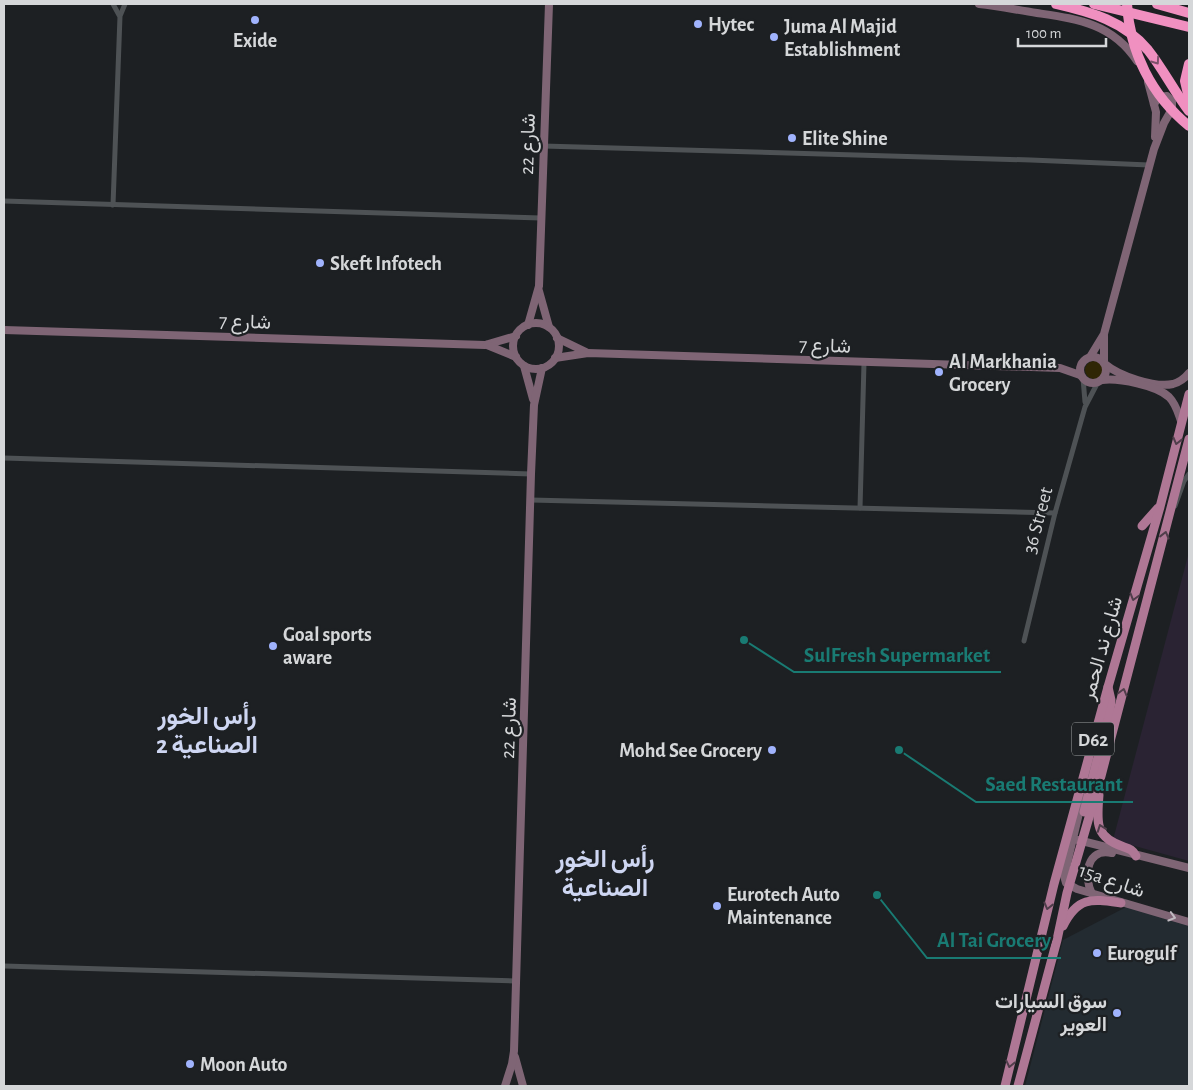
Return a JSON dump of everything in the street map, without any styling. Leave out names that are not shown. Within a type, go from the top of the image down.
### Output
[{"type":"highway","points":[[1056,4],[1106,18],[1128,32],[1147,49],[1189,111]]},
{"type":"highway","points":[[1094,4],[1189,27]]},
{"type":"highway","points":[[1127,4],[1132,40],[1144,71],[1161,98],[1189,126]]},
{"type":"highway","points":[[1156,4],[1189,13]]},
{"type":"highway","points":[[1189,64],[1185,81],[1189,98]]},
{"type":"main road","name":"شارع ند الحمر","points":[[1018,1086],[1057,940],[1069,886],[1073,841],[1090,752],[1160,506],[1189,394]]},
{"type":"main road","name":"شارع ند الحمر","points":[[1001,1085],[1018,1030],[1054,884],[1073,841],[1087,823],[1101,776],[1189,439]]},
{"type":"main road","points":[[1142,526],[1160,506]]},
{"type":"main road","points":[[1087,823],[1083,823],[1082,820],[1111,705],[1108,687]]},
{"type":"main road","points":[[1101,776],[1098,812],[1100,830],[1109,841],[1130,849],[1136,856]]},
{"type":"main road","points":[[1045,983],[1046,962],[1065,888],[1064,883],[1060,881],[1054,884]]},
{"type":"main road","points":[[1057,940],[1070,914],[1080,904],[1093,900],[1121,902]]},
{"type":"main road","points":[[1013,1018],[1018,1030]]},
{"type":"street","points":[[113,4],[120,16]]},
{"type":"street","points":[[113,204],[120,16],[125,4]]},
{"type":"street","name":"شارع 22","points":[[528,325],[538,286],[549,4]]},
{"type":"street","points":[[979,4],[1073,18],[1107,32],[1127,47],[1136,59],[1146,79],[1154,104],[1156,128],[1154,149]]},
{"type":"street","points":[[1100,381],[1106,373],[1104,334],[1149,165],[1164,123],[1173,107],[1172,102],[1167,96],[1159,98],[1154,104]]},
{"type":"street","points":[[543,146],[1149,165]]},
{"type":"street","points":[[4,201],[541,218]]},
{"type":"street","name":"شارع 22","points":[[538,286],[542,307],[549,327]]},
{"type":"street","points":[[535,324],[549,327],[557,338],[559,345],[555,358],[550,364],[542,368],[524,366],[516,357],[514,350],[516,336],[528,325],[535,324]]},
{"type":"street","name":"شارع 7","points":[[4,330],[485,345],[516,357]]},
{"type":"street","points":[[1104,334],[1080,365],[1081,376],[1090,383],[1121,380],[1160,392],[1173,402],[1182,421]]},
{"type":"street","name":"شارع 7","points":[[485,345],[516,336]]},
{"type":"street","points":[[557,338],[588,353]]},
{"type":"street","points":[[555,358],[588,353]]},
{"type":"street","name":"شارع 7","points":[[588,353],[1060,368],[1081,376]]},
{"type":"street","points":[[1086,358],[1095,356],[1123,376],[1164,385],[1177,383],[1189,373]]},
{"type":"street","name":"شارع 7","points":[[1060,368],[1086,358]]},
{"type":"street","points":[[860,508],[864,363]]},
{"type":"street","name":"شارع 22","points":[[524,366],[534,405]]},
{"type":"street","name":"شارع 22","points":[[505,1086],[514,1051],[534,405],[542,368]]},
{"type":"street","name":"36 Street","points":[[1081,376],[1085,407]]},
{"type":"street","name":"36 Street","points":[[1024,641],[1055,514],[1085,407],[1100,381]]},
{"type":"street","points":[[4,458],[532,474]]},
{"type":"street","points":[[1171,510],[1177,502],[1184,481],[1189,474]]},
{"type":"street","points":[[531,500],[1055,514]]},
{"type":"street","name":"15a شارع","points":[[1073,841],[1189,868]]},
{"type":"street","points":[[1092,894],[1087,875],[1096,854],[1104,852],[1122,856],[1136,856]]},
{"type":"street","name":"15a شارع","points":[[1069,886],[1189,922]]},
{"type":"street","points":[[4,966],[516,981]]},
{"type":"street","name":"شارع 22","points":[[514,1051],[523,1086]]},
{"type":"shaded area","points":[[1189,552],[1189,861],[1113,840]]},
{"type":"shaded area","name":"سوق السيارات العوير","points":[[1132,904],[1189,919],[1189,1086],[1025,1086],[1063,940]]},
{"type":"sand","points":[[1090,361],[1098,361],[1103,366],[1101,377],[1090,379],[1085,374],[1085,366]]},
{"type":"place","name":"Exide","points":[[255,20]]},
{"type":"place","name":"Hytec","points":[[698,24]]},
{"type":"place","name":"Juma Al Majid Establishment","points":[[774,37]]},
{"type":"place","name":"Elite Shine","points":[[792,138]]},
{"type":"place","name":"Skeft Infotech","points":[[320,263]]},
{"type":"place","name":"Al Markhania Grocery","points":[[939,372]]},
{"type":"place","name":"SulFresh Supermarket","points":[[744,640]]},
{"type":"place","name":"Goal sports aware","points":[[273,646]]},
{"type":"place","name":"Mohd See Grocery","points":[[772,750]]},
{"type":"place","name":"Saed Restaurant","points":[[899,750]]},
{"type":"place","name":"Al Tai Grocery","points":[[877,895]]},
{"type":"place","name":"Eurotech Auto Maintenance","points":[[717,906]]},
{"type":"place","name":"Eurogulf","points":[[1097,953]]},
{"type":"place","name":"سوق السيارات العوير","points":[[1117,1013]]},
{"type":"place","name":"Moon Auto","points":[[190,1064]]},
{"type":"district","name":"رأس الخور الصناعية 2","points":[[207,730]]},
{"type":"district","name":"رأس الخور الصناعية","points":[[605,872]]}]
